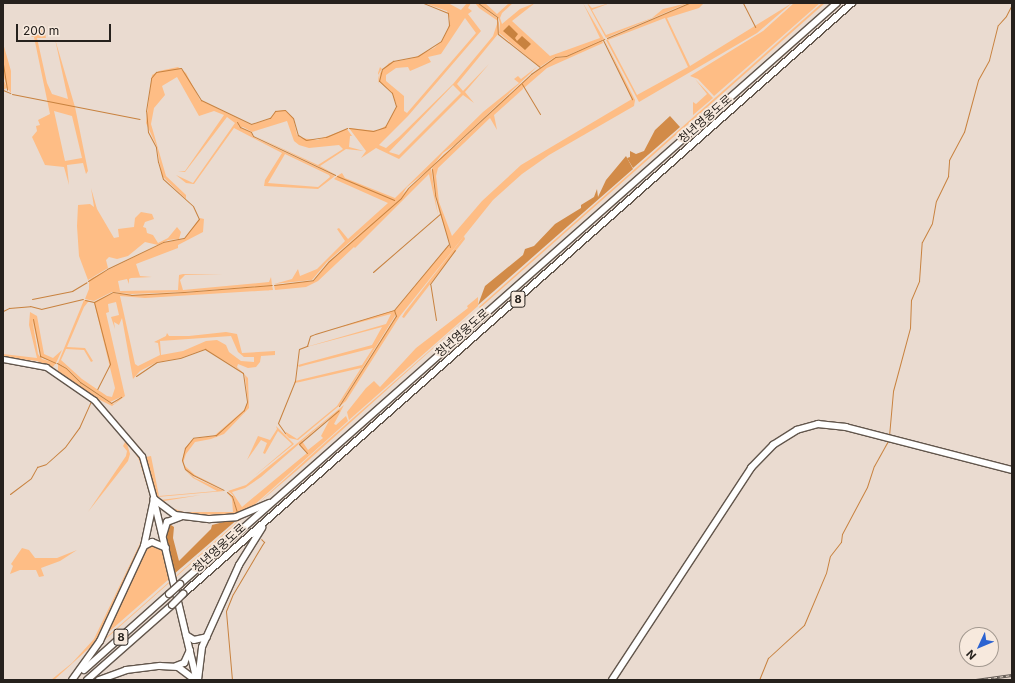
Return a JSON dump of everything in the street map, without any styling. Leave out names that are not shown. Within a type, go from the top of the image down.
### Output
[{"type":"highway","name":"청년영웅도로","points":[[72,680],[837,3]]},
{"type":"highway","name":"청년영웅도로","points":[[86,680],[852,3]]},
{"type":"highway","points":[[154,499],[170,512],[181,517],[227,519],[245,514],[278,498]]},
{"type":"highway","points":[[72,680],[103,635],[144,546],[150,529],[154,499]]},
{"type":"highway","points":[[172,666],[183,670],[197,680],[200,655],[244,557],[274,514]]},
{"type":"highway","points":[[163,535],[168,522],[181,517]]},
{"type":"highway","points":[[144,546],[152,542],[166,548]]},
{"type":"highway","points":[[186,635],[199,640],[207,637]]},
{"type":"highway","points":[[99,680],[137,668],[172,666],[184,663],[190,650]]},
{"type":"main road","points":[[3,359],[46,367],[94,400],[142,456],[163,535],[197,680]]},
{"type":"main road","points":[[612,680],[760,456],[792,433],[812,425],[834,425],[1012,470]]},
{"type":"shaded area","points":[[424,3],[448,3],[461,10],[467,3],[471,3],[468,8],[472,11],[468,14],[481,31],[408,116],[379,145],[386,148],[453,84],[493,36],[498,21],[479,8],[475,3],[497,18],[499,23],[498,34],[457,84],[463,91],[489,64],[465,92],[474,103],[463,95],[399,159],[376,148],[361,158],[366,151],[349,128],[377,131],[387,125],[397,106],[392,93],[379,81],[379,84],[378,75],[379,80],[380,73],[389,63],[414,58],[434,48],[442,41],[448,29],[450,19],[447,11]],"holes":[[[465,18],[476,33],[407,113],[404,111],[404,96],[386,81],[386,75],[396,68],[408,67],[410,71],[431,62],[428,57],[441,54]],[[453,85],[461,93],[399,155],[389,152]]]},
{"type":"shaded area","points":[[479,3],[485,3],[497,14],[509,3],[513,3],[502,13],[500,18],[502,24],[520,9],[535,3],[512,21],[550,56],[600,38],[583,3],[604,39],[566,56],[555,57],[540,67],[499,33],[500,23],[498,17]]},
{"type":"shaded area","points":[[587,3],[592,8],[610,3],[592,10],[606,35],[652,18],[663,9],[688,3],[606,38]]},
{"type":"shaded area","points":[[691,3],[704,3],[699,8],[667,18],[690,66],[792,3],[757,33],[639,102],[606,40]],"holes":[[[665,18],[688,67],[637,95],[608,40]]]},
{"type":"shaded area","points":[[794,3],[820,3],[714,96],[698,79],[690,76],[763,31]]},
{"type":"shaded area","points":[[822,3],[825,3],[480,308],[479,307]]},
{"type":"shaded area","points":[[509,25],[518,34],[515,38],[517,41],[522,36],[531,44],[525,50],[503,31]]},
{"type":"shaded area","points":[[44,28],[46,38],[37,38],[47,83],[52,94],[68,99],[55,39],[75,107],[88,171],[86,174],[83,163],[67,165],[69,185],[64,167],[45,165],[32,137],[37,131],[36,126],[40,125],[38,120],[50,114],[34,37],[31,37]],"holes":[[[54,111],[72,116],[82,158],[65,161]]]},
{"type":"shaded area","points":[[604,39],[635,100],[634,106],[549,155],[522,174],[493,200],[400,316],[346,401],[340,406],[396,316],[395,312],[395,316],[339,406],[298,440],[289,438],[285,434],[286,432],[297,439],[337,406],[361,368],[294,383],[295,381],[362,365],[373,348],[299,367],[298,365],[372,345],[382,327],[299,349],[386,324],[391,314],[331,330],[395,310],[448,246],[451,247],[439,211],[432,168],[444,154],[457,145],[521,84],[523,86],[523,89],[494,115],[497,130],[490,118],[438,168],[436,176],[439,202],[452,236],[482,201],[521,165],[632,99]]},
{"type":"shaded area","points":[[602,40],[603,43],[547,68],[524,88],[521,84],[554,58],[566,57]]},
{"type":"shaded area","points":[[3,43],[11,71],[11,93],[7,88],[3,90],[3,67],[4,81],[7,87],[4,78]]},
{"type":"shaded area","points":[[538,66],[456,144],[443,153],[432,167],[407,187],[400,198],[327,262],[312,280],[274,284],[292,279],[298,269],[300,276],[317,269],[345,241],[337,229],[339,228],[348,239],[388,203],[334,179],[337,176],[342,173],[345,178],[395,198],[483,112],[519,83],[514,79],[518,76],[521,79]]},
{"type":"shaded area","points":[[178,67],[186,73],[200,100],[251,125],[270,119],[276,111],[285,110],[293,118],[297,135],[301,138],[317,140],[347,129],[352,136],[350,136],[349,147],[364,151],[346,149],[320,166],[336,175],[253,135],[318,165],[343,149],[339,145],[309,148],[299,145],[294,141],[287,121],[252,132],[240,127],[237,122],[239,127],[251,132],[253,137],[335,176],[318,189],[264,186],[265,180],[282,153],[234,128],[194,184],[186,183],[176,175],[193,183],[235,123],[227,117],[185,172],[178,171],[185,171],[224,115],[214,111],[199,116],[177,77],[162,86],[165,95],[154,108],[151,124],[166,176],[186,195],[186,199],[162,176],[157,147],[146,123],[152,75],[159,71]],"holes":[[[285,154],[329,175],[330,177],[318,187],[268,183]]]},
{"type":"shaded area","points":[[380,67],[382,69],[378,75]]},
{"type":"shaded area","points":[[695,79],[713,98],[693,115],[693,102],[696,104],[707,94]]},
{"type":"shaded area","points":[[670,116],[680,127],[633,168],[627,158],[630,157],[630,151],[636,154],[644,151],[655,130]]},
{"type":"shaded area","points":[[626,156],[633,169],[478,305],[485,286],[523,255],[525,249],[534,246],[555,224],[581,208],[581,205],[594,197],[597,189],[598,197],[606,180]]},
{"type":"shaded area","points":[[431,168],[438,215],[429,174],[355,248],[354,247],[318,281],[306,287],[275,290],[274,285],[313,281],[328,263]]},
{"type":"shaded area","points":[[91,188],[97,209],[114,238],[119,237],[118,229],[134,227],[135,218],[141,212],[152,214],[154,219],[145,222],[143,227],[146,228],[147,233],[153,235],[158,243],[168,238],[177,227],[181,232],[179,239],[168,240],[158,245],[145,242],[128,256],[117,259],[109,257],[106,260],[108,268],[88,280],[79,256],[77,226],[78,205],[90,204],[94,207]]},
{"type":"shaded area","points":[[200,218],[204,219],[203,232],[178,245],[178,248],[136,264],[140,276],[152,277],[131,278],[129,279],[129,284],[127,279],[118,281],[120,291],[178,290],[179,275],[183,274],[223,275],[185,275],[180,280],[183,290],[269,282],[271,277],[272,285],[184,292],[131,294],[112,292],[94,301],[85,299],[89,289],[89,281],[92,278],[163,243],[184,239]]},
{"type":"shaded area","points":[[464,236],[465,239],[404,318],[402,317],[405,312]]},
{"type":"shaded area","points":[[272,285],[273,290],[145,298],[120,296],[135,364],[138,366],[160,355],[158,343],[154,342],[166,336],[167,333],[169,336],[189,336],[226,332],[237,334],[242,353],[275,351],[275,355],[261,356],[260,362],[256,367],[248,368],[238,364],[237,367],[248,378],[249,408],[224,434],[211,439],[195,442],[186,454],[183,463],[186,467],[195,475],[225,490],[193,475],[185,469],[182,461],[185,448],[193,439],[214,436],[244,410],[248,402],[245,376],[238,369],[205,349],[180,358],[157,362],[140,371],[133,379],[122,318],[119,325],[114,322],[115,329],[111,317],[119,315],[116,302],[108,304],[109,312],[106,313],[125,396],[112,406],[94,397],[142,450],[146,457],[151,456],[159,496],[217,491],[193,478],[185,470],[195,478],[224,491],[157,497],[141,451],[105,410],[58,371],[58,364],[66,368],[80,383],[110,403],[114,404],[121,397],[110,402],[81,382],[67,368],[58,363],[84,300],[93,302],[88,302],[84,307],[67,347],[85,348],[93,361],[91,362],[84,350],[66,349],[61,360],[82,379],[107,396],[112,397],[115,388],[94,302],[113,293],[131,295],[184,293]],"holes":[[[231,336],[238,352],[244,357],[254,357],[254,362],[241,361],[229,352],[226,345],[217,340],[206,341],[183,351],[161,355],[160,341]]]},
{"type":"shaded area","points":[[478,297],[478,306],[349,420],[347,412],[366,388],[374,381],[380,387],[416,348],[468,308],[467,306]]},
{"type":"shaded area","points":[[478,308],[302,466],[255,506],[319,448]]},
{"type":"shaded area","points":[[30,312],[37,316],[44,354],[53,358],[62,350],[56,363],[52,368],[37,361],[3,357],[3,354],[37,358],[29,325]],"holes":[[[32,319],[41,357],[56,363],[42,359],[38,354]]]},
{"type":"shaded area","points":[[344,405],[334,424],[336,425],[346,416],[348,421],[251,508],[234,514],[198,515],[176,512],[160,500],[201,495],[164,501],[172,508],[184,512],[233,512],[232,499],[227,492],[232,496],[237,512],[233,495],[228,491],[246,485]],"holes":[[[339,410],[331,417],[321,436],[323,438],[308,450],[302,441]],[[299,444],[307,453],[242,507],[232,492],[245,488],[261,477]]]},
{"type":"shaded area","points":[[276,426],[294,444],[253,477],[292,444],[278,431],[265,454],[263,453],[267,443],[261,440],[247,460],[258,436],[270,440],[277,429]]},
{"type":"shaded area","points":[[126,440],[130,454],[128,461],[88,512],[126,456],[127,451],[123,446]]},
{"type":"shaded area","points":[[128,441],[142,459],[152,495],[151,517],[146,536],[97,641],[54,680],[51,680],[72,663],[94,639],[145,533],[150,496],[139,460]]},
{"type":"shaded area","points":[[245,516],[100,644],[101,642]]},
{"type":"shaded area","points":[[239,518],[174,574],[165,532],[168,523],[174,527],[173,538],[179,561],[211,529],[212,525]]},
{"type":"shaded area","points":[[148,544],[162,547],[169,579],[103,637]]},
{"type":"shaded area","points":[[22,548],[29,550],[35,558],[57,558],[77,550],[60,561],[41,568],[44,576],[39,577],[36,570],[20,570],[10,574],[13,566],[11,564]]},
{"type":"waterway","points":[[349,128],[373,131],[385,127],[396,106],[392,93],[379,81],[382,69],[393,61],[418,56],[441,41],[449,25],[448,13],[423,3]]},
{"type":"waterway","points":[[478,3],[497,17],[498,34],[540,67]]},
{"type":"waterway","points":[[607,38],[689,3]]},
{"type":"waterway","points":[[743,3],[755,27]]},
{"type":"waterway","points":[[889,436],[893,391],[910,328],[911,300],[919,281],[922,242],[932,223],[936,201],[948,176],[949,160],[964,132],[978,80],[989,60],[998,25],[1006,16],[1012,4]]},
{"type":"waterway","points":[[274,285],[313,280],[328,262],[401,198],[408,188],[531,74],[555,57],[566,56],[604,39]]},
{"type":"waterway","points":[[603,40],[632,99]]},
{"type":"waterway","points":[[3,64],[7,90]]},
{"type":"waterway","points":[[88,281],[107,269],[163,242],[184,238],[199,219],[193,206],[163,179],[158,162],[156,147],[148,132],[146,111],[151,78],[156,72],[181,68],[201,100],[251,124],[270,118],[275,111],[285,110],[293,118],[298,135],[306,140],[326,137],[347,128]]},
{"type":"waterway","points":[[522,84],[540,114]]},
{"type":"waterway","points":[[3,90],[10,93]]},
{"type":"waterway","points":[[12,94],[140,119]]},
{"type":"waterway","points":[[237,122],[240,127],[251,132],[253,136],[335,175]]},
{"type":"waterway","points":[[432,169],[435,195],[450,247]]},
{"type":"waterway","points":[[337,176],[394,200]]},
{"type":"waterway","points":[[373,272],[440,214]]},
{"type":"waterway","points":[[339,406],[396,316],[394,310],[448,245]]},
{"type":"waterway","points":[[436,320],[430,284],[455,250]]},
{"type":"waterway","points":[[32,299],[72,291],[87,282]]},
{"type":"waterway","points":[[85,300],[94,302],[113,292],[131,295],[272,285]]},
{"type":"waterway","points":[[3,311],[9,308],[30,306],[41,309],[83,299]]},
{"type":"waterway","points":[[94,302],[110,364],[97,389]]},
{"type":"waterway","points":[[285,433],[278,423],[295,381],[299,349],[307,346],[310,336],[394,310]]},
{"type":"waterway","points":[[33,319],[40,356],[56,363]]},
{"type":"waterway","points":[[136,376],[157,362],[180,358],[205,349],[243,373],[247,402],[244,410],[216,435],[193,438],[185,448],[182,460],[185,469],[193,475],[224,490]]},
{"type":"waterway","points":[[57,363],[66,368],[80,382],[111,403],[121,397]]},
{"type":"waterway","points":[[10,494],[31,478],[37,467],[46,464],[65,447],[79,428],[91,401]]},
{"type":"waterway","points":[[307,453],[299,444],[339,410]]},
{"type":"waterway","points":[[759,680],[768,658],[804,625],[826,573],[830,556],[841,542],[842,534],[867,487],[874,466],[888,441]]},
{"type":"waterway","points":[[227,492],[232,496],[237,512]]},
{"type":"waterway","points":[[232,680],[226,611],[233,594],[264,542],[261,539]]},
{"type":"railway","points":[[976,680],[1012,675]]}]
